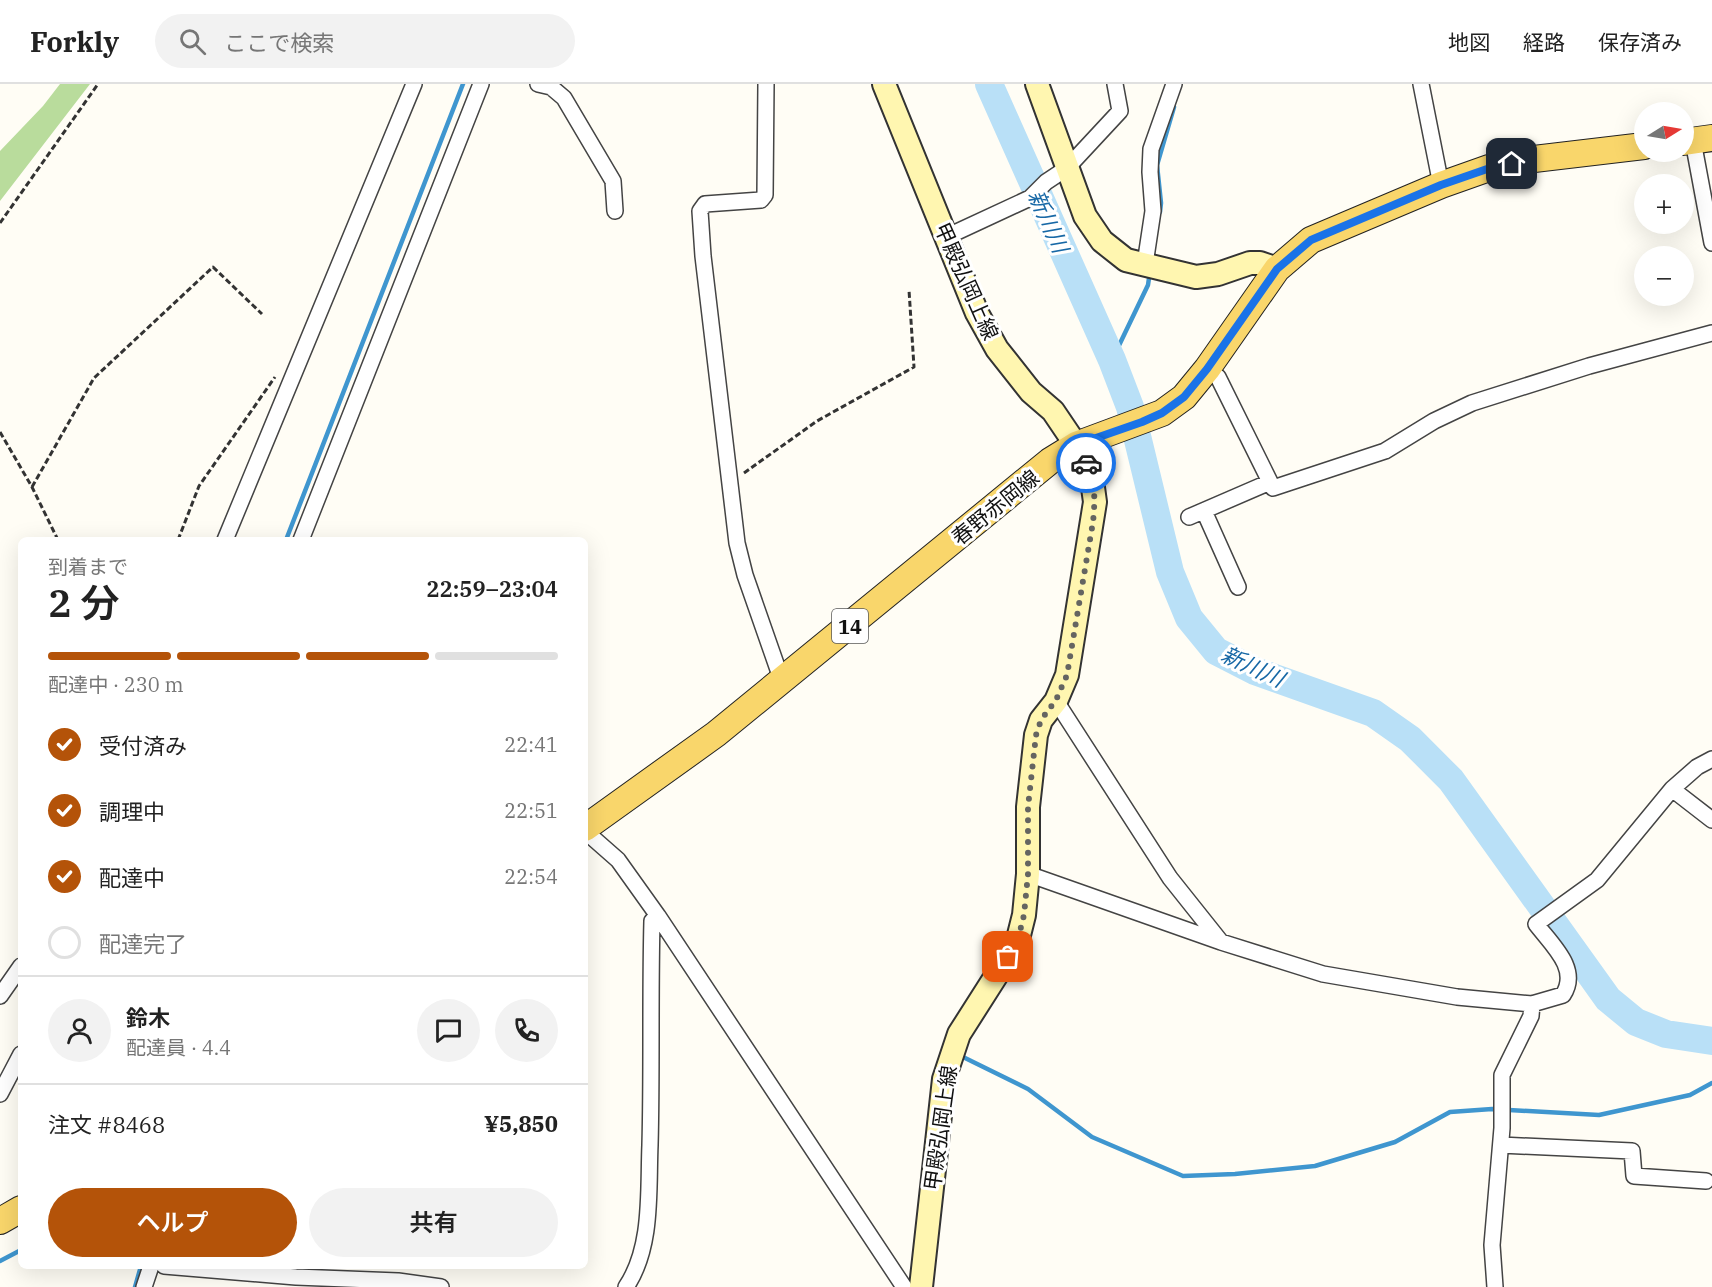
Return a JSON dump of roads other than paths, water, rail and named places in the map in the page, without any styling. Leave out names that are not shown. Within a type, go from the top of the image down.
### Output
[{"type":"main road","name":"甲殿弘岡上線","points":[[884,84],[977,313],[998,349],[1031,392],[1053,411],[1076,445],[1091,473],[1095,502],[1067,675],[1056,700],[1041,720],[1036,735],[1028,807],[1028,874],[1024,915],[1017,943],[959,1034],[944,1079],[921,1287]]},
{"type":"main road","points":[[1037,84],[1085,216],[1102,241],[1126,260],[1196,277],[1218,274],[1250,263],[1260,263],[1277,269]]},
{"type":"main road","name":"春野赤岡線","points":[[588,827],[716,734],[1050,461],[1076,445],[1162,413],[1184,397],[1207,369],[1277,269],[1311,240],[1441,185],[1490,168],[1534,159],[1634,147]]},
{"type":"main road","points":[[0,1221],[18,1211]]},
{"type":"street","points":[[226,537],[414,84]]},
{"type":"street","points":[[303,537],[481,84]]},
{"type":"street","points":[[538,84],[551,87],[564,98],[613,181],[615,211]]},
{"type":"street","points":[[766,84],[765,195],[761,200],[705,204],[700,211],[737,543],[745,575],[782,681]]},
{"type":"street","points":[[946,237],[1030,198],[1046,182],[1067,168],[1120,111],[1115,84]]},
{"type":"street","points":[[1151,265],[1153,211],[1151,149],[1174,84]]},
{"type":"street","points":[[1422,84],[1441,185]]},
{"type":"street","points":[[1696,140],[1712,243]]},
{"type":"street","points":[[1207,369],[1218,377],[1273,488],[1385,451],[1434,421],[1472,403],[1588,366],[1712,333]]},
{"type":"street","points":[[1238,587],[1197,514],[1270,482]]},
{"type":"street","points":[[1056,700],[1170,878],[1221,942]]},
{"type":"street","points":[[1028,874],[1221,942],[1323,974],[1457,997],[1532,1004],[1563,995],[1568,988],[1570,978],[1568,967],[1536,924],[1597,880],[1672,789],[1712,759]]},
{"type":"street","points":[[1672,789],[1712,820]]},
{"type":"street","points":[[588,832],[618,860],[658,916],[904,1287]]},
{"type":"street","points":[[626,1287],[635,1274],[648,1219],[652,1090],[652,921],[658,916]]},
{"type":"street","points":[[0,996],[18,970]]},
{"type":"street","points":[[1495,1287],[1492,1245],[1502,1128],[1502,1075],[1531,1016],[1532,1004]]},
{"type":"street","points":[[0,1094],[18,1060]]},
{"type":"street","points":[[1501,1145],[1632,1151],[1634,1176],[1706,1181]]},
{"type":"street","points":[[144,1287],[150,1269]]},
{"type":"street","points":[[194,1269],[336,1283],[398,1281],[441,1287]]},
{"type":"waterway","points":[[287,537],[463,84]]},
{"type":"waterway","name":"新川川","points":[[989,84],[1112,360],[1130,407],[1170,572],[1189,618],[1216,651],[1255,671],[1373,713],[1410,739],[1451,780],[1608,999],[1636,1022],[1666,1034],[1712,1041]]},
{"type":"waterway","points":[[1160,212],[1157,165],[1174,107]]},
{"type":"waterway","points":[[1112,360],[1148,285],[1150,271]]},
{"type":"waterway","points":[[963,1057],[1028,1089],[1092,1137],[1183,1176],[1235,1174],[1315,1166],[1395,1142],[1450,1112],[1492,1109],[1599,1115],[1690,1095],[1712,1083]]},
{"type":"waterway","points":[[0,1261],[18,1252]]},
{"type":"waterway","points":[[135,1287],[140,1269]]}]
